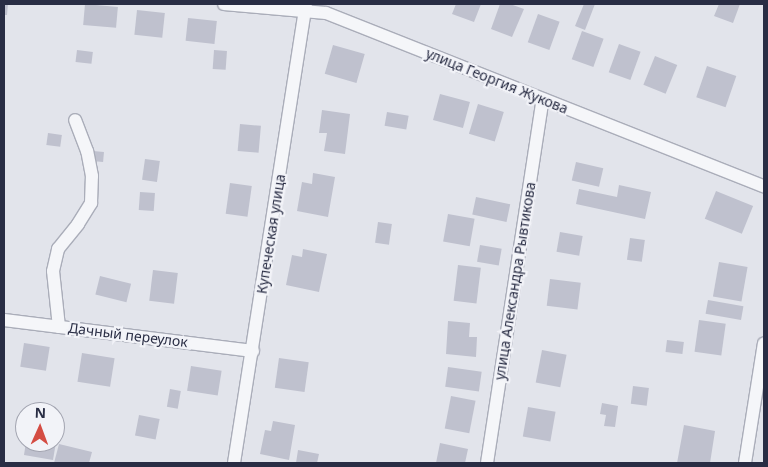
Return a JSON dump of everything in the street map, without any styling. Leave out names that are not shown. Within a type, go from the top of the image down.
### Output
[{"type":"street","name":"улица Георгия Жукова","points":[[224,4],[305,8],[326,14],[764,186]]},
{"type":"street","name":"Купеческая улица","points":[[234,463],[253,351],[305,8]]},
{"type":"street","name":"улица Александра Рывтикова","points":[[487,463],[543,99]]},
{"type":"street","points":[[59,327],[53,271],[58,249],[78,224],[91,203],[92,176],[87,151],[75,120]]},
{"type":"street","name":"Дачный переулок","points":[[4,320],[253,351]]},
{"type":"street","points":[[744,463],[764,343]]},
{"type":"building","points":[[4,4],[8,4],[7,15],[4,15]]},
{"type":"building","points":[[85,4],[118,7],[116,28],[83,25]]},
{"type":"building","points":[[456,4],[481,4],[474,22],[452,14]]},
{"type":"building","points":[[500,4],[510,4],[524,9],[512,37],[491,29]]},
{"type":"building","points":[[584,4],[595,4],[585,30],[575,26]]},
{"type":"building","points":[[719,4],[740,4],[733,23],[714,16]]},
{"type":"building","points":[[137,10],[165,13],[162,38],[134,35]]},
{"type":"building","points":[[538,14],[560,22],[549,50],[528,42]]},
{"type":"building","points":[[188,18],[217,21],[214,44],[186,41]]},
{"type":"building","points":[[582,31],[604,39],[593,67],[572,59]]},
{"type":"building","points":[[619,44],[641,52],[630,80],[609,72]]},
{"type":"building","points":[[333,45],[365,54],[356,83],[325,74]]},
{"type":"building","points":[[77,50],[93,52],[91,64],[76,62]]},
{"type":"building","points":[[214,50],[227,51],[226,70],[213,69]]},
{"type":"building","points":[[655,56],[677,65],[666,94],[643,85]]},
{"type":"building","points":[[707,66],[736,76],[726,107],[696,97]]},
{"type":"building","points":[[440,94],[470,102],[463,128],[433,120]]},
{"type":"building","points":[[478,104],[504,112],[495,142],[469,134]]},
{"type":"building","points":[[322,110],[350,114],[345,154],[324,151],[327,133],[319,133]]},
{"type":"building","points":[[387,112],[409,116],[406,130],[385,126]]},
{"type":"building","points":[[240,124],[261,126],[259,153],[238,151]]},
{"type":"building","points":[[48,133],[62,135],[60,147],[46,145]]},
{"type":"building","points":[[93,151],[104,152],[103,162],[92,161]]},
{"type":"building","points":[[145,159],[160,161],[157,182],[142,180]]},
{"type":"building","points":[[576,162],[603,168],[599,187],[572,181]]},
{"type":"building","points":[[313,173],[335,177],[328,217],[297,211],[302,182],[312,184]]},
{"type":"building","points":[[230,183],[252,186],[247,217],[226,214]]},
{"type":"building","points":[[619,185],[651,192],[645,219],[576,204],[579,189],[617,197]]},
{"type":"building","points":[[716,191],[753,206],[742,234],[705,219]]},
{"type":"building","points":[[140,192],[155,193],[154,211],[139,210]]},
{"type":"building","points":[[476,197],[510,204],[506,222],[472,215]]},
{"type":"building","points":[[448,214],[475,219],[470,246],[443,242]]},
{"type":"building","points":[[378,222],[392,224],[389,245],[375,243]]},
{"type":"building","points":[[560,232],[583,236],[579,256],[557,252]]},
{"type":"building","points":[[630,238],[645,240],[642,262],[627,260]]},
{"type":"building","points":[[480,245],[502,249],[499,266],[477,262]]},
{"type":"building","points":[[303,249],[327,254],[319,292],[286,285],[292,255],[302,257]]},
{"type":"building","points":[[719,262],[748,267],[741,302],[713,296]]},
{"type":"building","points":[[458,265],[481,268],[476,304],[454,301]]},
{"type":"building","points":[[153,270],[178,273],[174,304],[149,301]]},
{"type":"building","points":[[100,276],[131,284],[126,302],[95,294]]},
{"type":"building","points":[[550,279],[581,283],[577,310],[547,306]]},
{"type":"building","points":[[708,300],[743,306],[741,320],[706,314]]},
{"type":"building","points":[[699,320],[726,324],[721,355],[695,352]]},
{"type":"building","points":[[448,321],[470,323],[469,337],[477,337],[476,357],[446,354]]},
{"type":"building","points":[[667,340],[684,342],[682,354],[666,352]]},
{"type":"building","points":[[24,343],[50,347],[46,371],[20,367]]},
{"type":"building","points":[[542,350],[567,355],[560,387],[536,382]]},
{"type":"building","points":[[82,353],[115,358],[110,387],[77,382]]},
{"type":"building","points":[[279,358],[309,362],[305,392],[275,388]]},
{"type":"building","points":[[191,366],[222,371],[218,396],[187,391]]},
{"type":"building","points":[[448,367],[482,372],[479,392],[445,387]]},
{"type":"building","points":[[633,386],[649,388],[647,406],[631,404]]},
{"type":"building","points":[[170,389],[181,391],[178,409],[167,407]]},
{"type":"building","points":[[451,396],[476,401],[469,433],[445,428]]},
{"type":"building","points":[[602,403],[618,406],[615,427],[604,426],[606,415],[600,414]]},
{"type":"building","points":[[528,407],[556,412],[550,441],[523,437]]},
{"type":"building","points":[[139,415],[160,419],[156,440],[135,436]]},
{"type":"building","points":[[273,421],[295,425],[289,460],[260,454],[265,430],[271,431]]},
{"type":"building","points":[[684,425],[715,431],[710,463],[677,463]]},
{"type":"building","points":[[440,443],[468,449],[465,463],[436,463]]},
{"type":"building","points":[[65,445],[92,452],[89,463],[54,463],[57,452],[65,452]]},
{"type":"building","points":[[298,450],[319,454],[317,463],[296,463]]},
{"type":"building","points":[[24,452],[54,452],[53,460],[24,455]]}]
